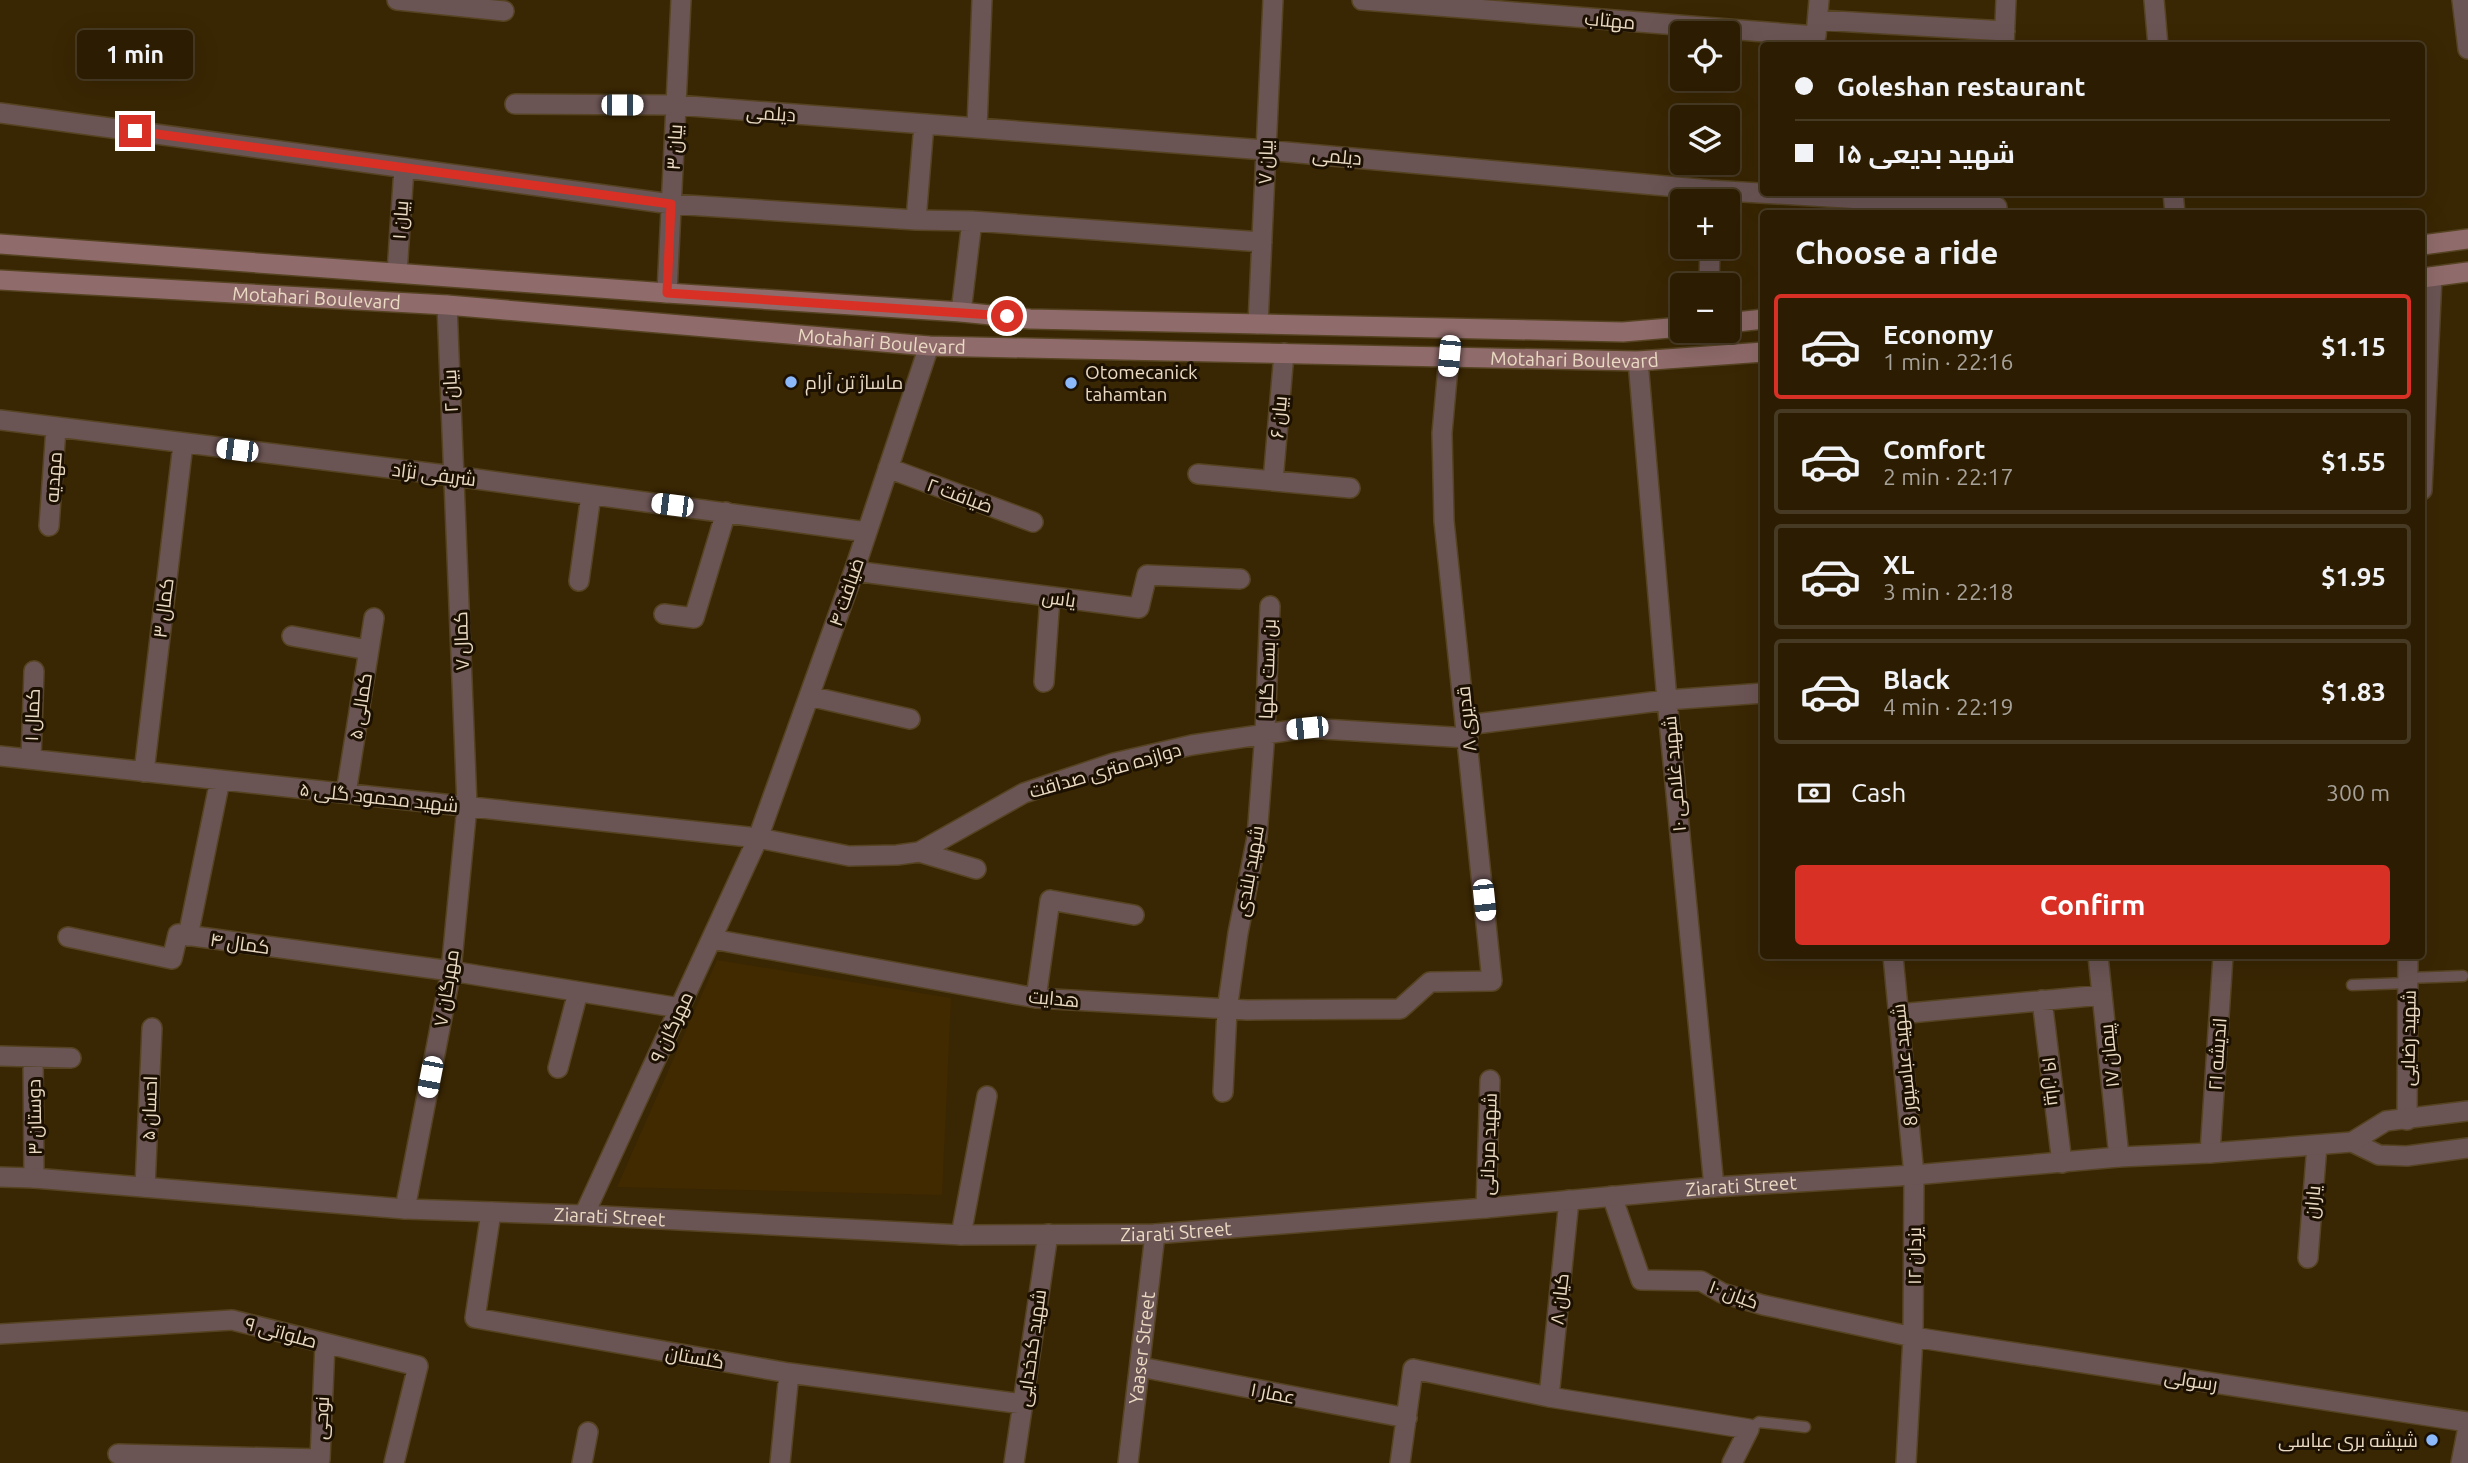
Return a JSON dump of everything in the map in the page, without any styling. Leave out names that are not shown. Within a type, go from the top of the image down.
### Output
[{"type":"main road","points":[[2425,245],[2468,239]]},
{"type":"main road","name":"Motahari Boulevard","points":[[0,244],[1030,319],[1623,332],[1670,328]]},
{"type":"main road","points":[[2427,278],[2468,272]]},
{"type":"main road","name":"Motahari Boulevard","points":[[0,280],[447,305],[929,346],[1638,361],[1760,352]]},
{"type":"main road","points":[[1071,320],[1072,349]]},
{"type":"main road","points":[[1740,322],[1760,320]]},
{"type":"street","points":[[397,0],[504,10]]},
{"type":"street","name":"بیان ۳","points":[[667,293],[681,0]]},
{"type":"street","points":[[977,128],[982,0]]},
{"type":"street","name":"بیان ۷","points":[[1258,324],[1273,0]]},
{"type":"street","name":"مهتاب","points":[[1362,0],[1818,19],[2004,38]]},
{"type":"street","points":[[2004,38],[2006,0]]},
{"type":"street","points":[[2154,0],[2158,42]]},
{"type":"street","points":[[2462,0],[2468,49]]},
{"type":"street","name":"دیلمی","points":[[515,104],[676,105],[1265,150],[1670,192]]},
{"type":"street","points":[[0,113],[671,204],[916,220],[972,221],[1262,242]]},
{"type":"street","points":[[916,220],[924,124]]},
{"type":"street","name":"بیان ۱","points":[[397,273],[404,168]]},
{"type":"street","name":"دیلمی","points":[[1740,197],[1997,204]]},
{"type":"street","points":[[961,312],[972,221]]},
{"type":"street","points":[[2425,363],[2427,278]]},
{"type":"street","name":"بیان ۲","points":[[447,305],[454,476]]},
{"type":"street","name":"ضیافت ۴","points":[[758,838],[867,531],[929,346]]},
{"type":"street","name":"بیان ۶","points":[[1273,481],[1284,353]]},
{"type":"street","name":"قدیری ۸","points":[[1401,1009],[1430,982],[1492,981],[1444,521],[1442,433],[1449,356]]},
{"type":"street","name":"شهید غلامی ۱۰","points":[[1638,361],[1667,700],[1714,1187]]},
{"type":"street","name":"شریفی نژاد","points":[[0,420],[454,476],[867,531]]},
{"type":"street","name":"مهدیه","points":[[49,526],[56,428]]},
{"type":"street","name":"کمال ۳","points":[[144,772],[183,444]]},
{"type":"street","name":"ضیافت ۲","points":[[888,468],[1033,522]]},
{"type":"street","points":[[1198,474],[1350,488]]},
{"type":"street","name":"کمال ۷","points":[[454,476],[467,806]]},
{"type":"street","points":[[579,581],[591,495]]},
{"type":"street","points":[[664,614],[694,618],[726,512]]},
{"type":"street","name":"یاس","points":[[853,571],[1139,608],[1147,575],[1240,579]]},
{"type":"street","points":[[1044,682],[1050,597]]},
{"type":"street","name":"بن بست گلها","points":[[1265,732],[1270,606]]},
{"type":"street","name":"کمالی ۵","points":[[346,793],[374,618]]},
{"type":"street","points":[[292,636],[368,650]]},
{"type":"street","name":"کمال ۱","points":[[30,759],[34,671]]},
{"type":"street","name":"دوازده متری صداقت","points":[[758,838],[849,856],[919,852],[1024,793],[1114,763],[1192,745],[1265,732],[1307,728],[1467,731],[1667,700],[1760,693]]},
{"type":"street","points":[[809,696],[910,719]]},
{"type":"street","name":"شهید بلندی","points":[[1223,1093],[1227,1010],[1238,933],[1257,836],[1265,732]]},
{"type":"street","name":"شهید محمود گلی ۵","points":[[0,756],[758,838]]},
{"type":"street","name":"کمال ۴","points":[[220,780],[188,936],[451,971],[680,1008]]},
{"type":"street","name":"مهرگان ۷","points":[[405,1209],[451,971],[467,806]]},
{"type":"street","name":"مهرگان ۹","points":[[584,1216],[758,838]]},
{"type":"street","points":[[919,852],[976,869]]},
{"type":"street","points":[[1036,998],[1050,900],[1134,915]]},
{"type":"street","points":[[68,937],[172,959],[178,934],[188,936]]},
{"type":"street","name":"هدایت","points":[[712,939],[1036,998],[1227,1010],[1401,1009]]},
{"type":"street","name":"شهید عباسپور 8","points":[[1893,959],[1914,1175]]},
{"type":"street","name":"پیمان ۱۷","points":[[2098,959],[2119,1157]]},
{"type":"street","name":"اندیشه ۲۱","points":[[2210,1153],[2223,959]]},
{"type":"street","name":"شهید رضایی","points":[[2407,1120],[2409,959]]},
{"type":"street","points":[[558,1068],[578,992]]},
{"type":"street","points":[[1899,1014],[2102,995]]},
{"type":"street","name":"بیان ۱۹","points":[[2042,1000],[2062,1163]]},
{"type":"street","name":"احسان ۵","points":[[145,1188],[152,1028]]},
{"type":"street","points":[[0,1056],[71,1058]]},
{"type":"street","name":"دوستان ۳","points":[[33,1057],[34,1178]]},
{"type":"street","name":"شهید مردانی","points":[[1486,1208],[1490,1080]]},
{"type":"street","points":[[961,1235],[987,1096]]},
{"type":"street","name":"Ziarati Street","points":[[0,1177],[405,1209],[961,1235],[1155,1234],[1714,1187],[1914,1175],[2119,1157],[2352,1142],[2386,1121],[2468,1111]]},
{"type":"street","name":"Ziarati Street","points":[[2352,1142],[2379,1155],[2407,1156],[2468,1148]]},
{"type":"street","name":"یاران","points":[[2308,1258],[2318,1145]]},
{"type":"street","name":"یزدان ۱۲","points":[[1906,1463],[1913,1337],[1914,1175]]},
{"type":"street","name":"کیان ۱۰","points":[[1612,1196],[1641,1280],[1701,1281],[1722,1293],[1763,1305],[1913,1337]]},
{"type":"street","name":"کیان ۸","points":[[1549,1397],[1569,1200]]},
{"type":"street","name":"گلستان","points":[[491,1212],[475,1318],[789,1373],[1023,1404]]},
{"type":"street","name":"شهید کدخدایی","points":[[1014,1463],[1048,1234]]},
{"type":"street","name":"Yaaser Street","points":[[1128,1463],[1155,1234]]},
{"type":"street","name":"صلواتی ۹","points":[[0,1334],[232,1320],[418,1366],[394,1463]]},
{"type":"street","name":"رسولی","points":[[1913,1337],[2468,1425]]},
{"type":"street","name":"نوحی","points":[[118,1454],[320,1459],[325,1344]]},
{"type":"street","name":"عمار ۱","points":[[1140,1367],[1406,1418]]},
{"type":"street","points":[[1401,1463],[1413,1369],[1549,1397],[1749,1429],[1732,1463]]},
{"type":"street","points":[[780,1463],[789,1373]]},
{"type":"street","points":[[2461,1463],[2468,1425]]},
{"type":"street","points":[[582,1463],[588,1432]]},
{"type":"lane","points":[[2352,985],[2463,976]]},
{"type":"lane","points":[[1749,1429],[1759,1422],[1805,1427]]},
{"type":"shaded area","points":[[717,960],[951,998],[942,1195],[617,1187]]},
{"type":"place","name":"ماساژ تن آرام","points":[[791,382]]},
{"type":"place","name":"Otomecanick tahamtan","points":[[1071,383]]},
{"type":"place","name":"شیشه بری عباسی","points":[[2432,1440]]},
{"type":"route","points":[[135,131],[671,204],[667,293],[1007,316]]}]
